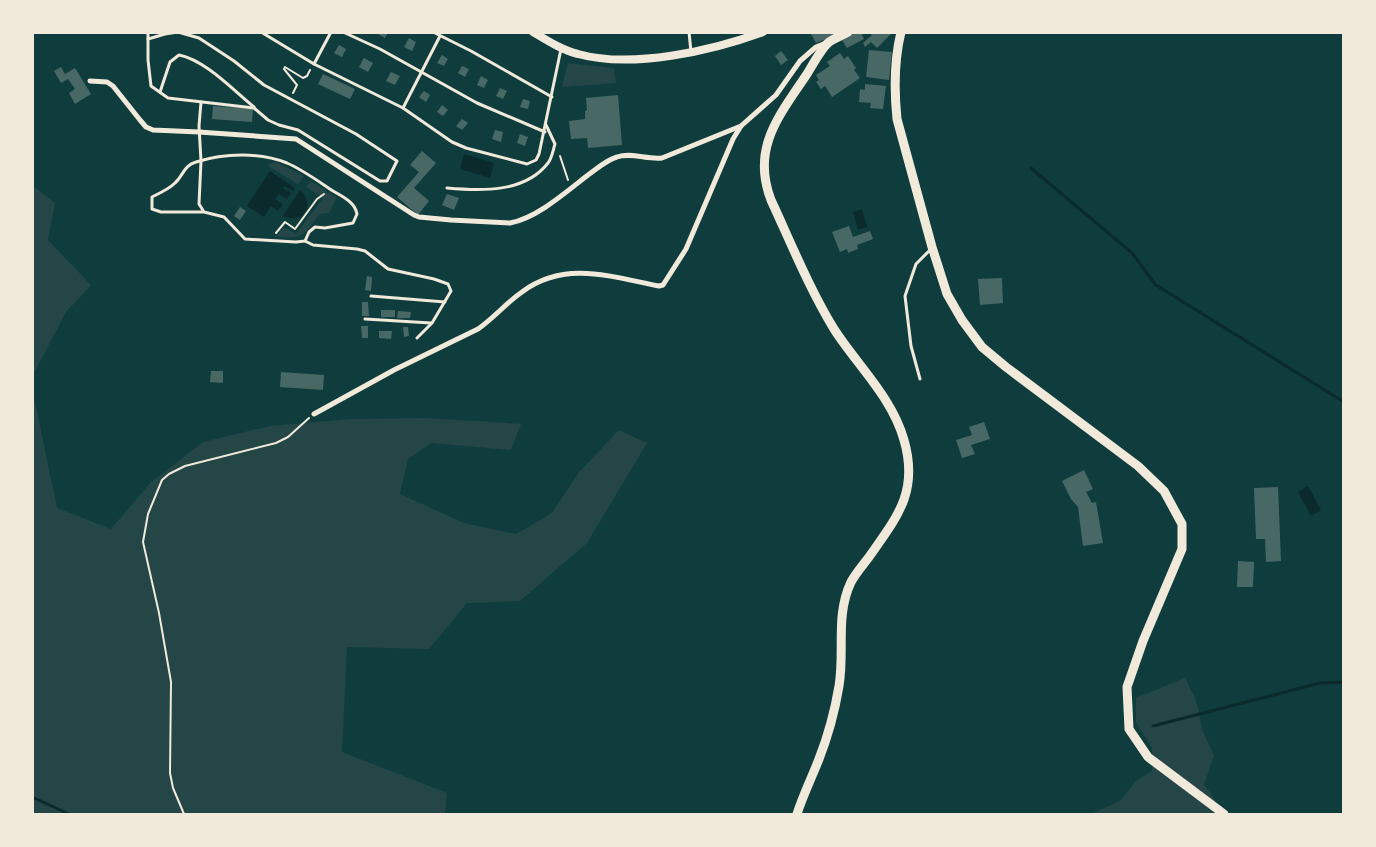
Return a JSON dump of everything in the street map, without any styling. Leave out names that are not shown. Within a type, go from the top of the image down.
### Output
[{"type":"main road","points":[[796,814],[819,758],[840,684],[842,609],[852,580],[900,512],[906,495],[909,470],[904,439],[897,421],[889,406],[834,330],[818,302],[766,188],[763,170],[768,139],[782,111],[828,42],[848,32]]},
{"type":"main road","points":[[901,32],[895,72],[897,119],[932,247],[947,294],[962,320],[982,347],[1017,376],[1138,466],[1164,491],[1182,524],[1182,549],[1143,641],[1127,687],[1129,729],[1148,757],[1224,814]]},
{"type":"street","points":[[534,32],[561,48],[602,59],[644,58],[691,53],[737,42],[763,32]]},
{"type":"street","points":[[90,81],[107,82],[113,86],[146,127],[153,130],[296,139],[397,205],[419,217],[510,223],[526,218],[547,205],[611,159],[628,156],[662,158],[741,126],[776,95],[800,61],[816,47],[828,42]]},
{"type":"street","points":[[314,414],[394,370],[478,330],[491,321],[521,292],[534,284],[552,277],[577,272],[628,279],[659,286],[663,285],[686,249],[741,126]]},
{"type":"lane","points":[[148,32],[148,60],[151,86],[168,98],[254,108]]},
{"type":"lane","points":[[148,39],[178,32],[199,38],[234,61],[264,85],[356,134],[397,161],[386,181],[380,181],[298,130],[268,120],[219,78],[190,57],[179,55],[170,62],[160,92]]},
{"type":"lane","points":[[261,32],[314,64],[403,108],[458,145],[525,163],[533,162],[538,157],[561,48]]},
{"type":"lane","points":[[314,64],[330,32]]},
{"type":"lane","points":[[343,32],[380,49],[477,103],[544,132]]},
{"type":"lane","points":[[433,32],[471,51],[552,97]]},
{"type":"lane","points":[[689,32],[691,53]]},
{"type":"lane","points":[[403,108],[440,36]]},
{"type":"lane","points":[[201,102],[199,204],[204,212]]},
{"type":"lane","points":[[447,188],[476,191],[510,186],[530,180],[550,162],[555,144],[546,125]]},
{"type":"lane","points":[[305,241],[309,232],[315,227],[326,228],[353,223],[357,214],[356,207],[303,172],[277,159],[236,155],[194,162],[183,170],[176,182],[152,197],[152,209],[161,212],[204,212],[224,216],[245,239],[305,241],[313,245],[357,248],[365,251],[388,269],[448,284],[451,291],[432,323],[417,338]]},
{"type":"lane","points":[[920,379],[911,346],[904,296],[916,264],[932,247]]},
{"type":"lane","points":[[371,296],[444,302]]},
{"type":"lane","points":[[365,319],[432,323]]},
{"type":"path","points":[[289,99],[297,85],[284,69],[303,78],[307,76],[314,64]]},
{"type":"path","points":[[555,144],[567,174],[568,182]]},
{"type":"path","points":[[275,234],[285,222],[295,229],[317,199],[329,188]]},
{"type":"path","points":[[184,814],[173,788],[170,774],[171,682],[159,613],[143,542],[148,514],[162,480],[169,474],[185,466],[276,443],[288,437],[314,414]]},
{"type":"shaded area","points":[[568,63],[614,68],[616,83],[562,87]]},
{"type":"shaded area","points":[[464,154],[494,163],[490,178],[460,169]]},
{"type":"shaded area","points":[[276,162],[304,176],[298,184],[268,166],[270,163]]},
{"type":"shaded area","points":[[270,171],[295,188],[293,191],[284,186],[283,188],[291,193],[287,199],[279,194],[275,199],[283,204],[278,211],[271,206],[264,217],[247,206]]},
{"type":"shaded area","points":[[311,181],[337,198],[329,213],[320,214],[306,231],[298,236],[276,237],[284,227],[296,234],[323,198],[306,187]]},
{"type":"shaded area","points":[[33,186],[55,203],[48,240],[91,285],[66,312],[33,375]]},
{"type":"shaded area","points":[[300,190],[307,202],[305,212],[296,218],[283,216]]},
{"type":"shaded area","points":[[862,209],[867,227],[858,230],[853,212]]},
{"type":"shaded area","points":[[32,387],[57,508],[111,529],[151,482],[203,442],[270,426],[350,419],[426,418],[521,424],[511,450],[431,443],[408,459],[400,494],[464,523],[516,534],[552,513],[580,471],[619,430],[647,443],[587,543],[520,601],[467,603],[429,649],[347,647],[342,752],[447,793],[445,814],[33,814]]},
{"type":"shaded area","points":[[1308,486],[1321,510],[1311,516],[1298,492]]},
{"type":"shaded area","points":[[1185,678],[1196,700],[1203,732],[1214,755],[1204,785],[1223,814],[1091,814],[1120,801],[1136,781],[1152,771],[1152,748],[1136,722],[1136,698]]},
{"type":"building","points":[[378,32],[388,32],[385,38],[378,34]]},
{"type":"building","points":[[813,32],[841,33],[816,43],[811,34]]},
{"type":"building","points":[[856,32],[861,32],[864,39],[847,48],[842,40]]},
{"type":"building","points":[[869,32],[893,32],[877,48],[871,42],[865,47],[863,43],[872,35]]},
{"type":"building","points":[[409,38],[416,42],[412,51],[404,47]]},
{"type":"building","points":[[339,45],[346,49],[342,57],[334,53]]},
{"type":"building","points":[[869,50],[892,52],[889,80],[866,77]]},
{"type":"building","points":[[781,51],[788,60],[781,65],[775,56]]},
{"type":"building","points":[[840,53],[844,59],[848,56],[860,78],[832,97],[825,86],[821,89],[816,82],[819,80],[816,75],[830,66],[827,62]]},
{"type":"building","points":[[442,55],[448,59],[444,66],[437,63]]},
{"type":"building","points":[[364,58],[373,63],[368,72],[359,67]]},
{"type":"building","points":[[462,66],[469,69],[465,77],[458,73]]},
{"type":"building","points":[[61,67],[65,74],[75,68],[91,94],[75,104],[69,93],[75,89],[68,79],[61,83],[54,71]]},
{"type":"building","points":[[391,72],[400,76],[395,85],[386,81]]},
{"type":"building","points":[[323,74],[355,89],[350,99],[318,84]]},
{"type":"building","points":[[481,76],[488,80],[484,88],[477,85]]},
{"type":"building","points":[[865,84],[886,86],[883,109],[870,108],[871,103],[859,102],[860,89],[865,90]]},
{"type":"building","points":[[500,88],[507,91],[503,99],[496,96]]},
{"type":"building","points":[[424,91],[430,95],[426,102],[419,97]]},
{"type":"building","points":[[618,95],[622,145],[588,148],[587,138],[571,139],[569,121],[585,119],[585,111],[587,110],[586,98]]},
{"type":"building","points":[[523,99],[530,101],[528,109],[520,107]]},
{"type":"building","points":[[442,105],[448,110],[443,116],[437,112]]},
{"type":"building","points":[[213,106],[253,109],[252,122],[212,119]]},
{"type":"building","points":[[462,119],[468,123],[462,130],[456,126]]},
{"type":"building","points":[[495,130],[503,132],[501,142],[492,139]]},
{"type":"building","points":[[520,134],[528,137],[525,146],[517,143]]},
{"type":"building","points":[[422,151],[436,163],[414,188],[429,201],[418,215],[397,197],[419,172],[410,165]]},
{"type":"building","points":[[447,194],[459,198],[454,210],[442,205]]},
{"type":"building","points":[[240,207],[246,211],[240,220],[234,216]]},
{"type":"building","points":[[849,226],[853,237],[870,231],[873,239],[857,245],[858,249],[848,253],[847,249],[840,252],[832,232]]},
{"type":"building","points":[[367,276],[372,277],[371,291],[365,290]]},
{"type":"building","points":[[1002,278],[1003,303],[980,305],[978,279]]},
{"type":"building","points":[[362,302],[368,302],[369,316],[362,316]]},
{"type":"building","points":[[381,310],[395,310],[395,317],[381,317]]},
{"type":"building","points":[[398,311],[411,312],[410,318],[397,318]]},
{"type":"building","points":[[361,326],[368,326],[368,338],[362,338]]},
{"type":"building","points":[[403,327],[408,327],[409,336],[404,337]]},
{"type":"building","points":[[379,331],[392,331],[391,339],[379,338]]},
{"type":"building","points":[[211,371],[223,371],[223,383],[210,382]]},
{"type":"building","points":[[281,372],[324,375],[323,390],[280,387]]},
{"type":"building","points":[[984,422],[990,439],[971,445],[975,454],[962,458],[956,440],[972,435],[969,427]]},
{"type":"building","points":[[1084,470],[1093,489],[1086,492],[1092,503],[1096,502],[1103,543],[1083,546],[1078,507],[1071,499],[1062,481]]},
{"type":"building","points":[[1278,487],[1281,561],[1266,562],[1265,539],[1256,539],[1254,488]]},
{"type":"building","points":[[1238,561],[1254,562],[1253,587],[1237,587]]},
{"type":"waterway","points":[[1031,168],[1132,253],[1156,285],[1344,402]]},
{"type":"waterway","points":[[1153,726],[1320,683],[1344,682]]},
{"type":"waterway","points":[[32,797],[69,814]]}]
